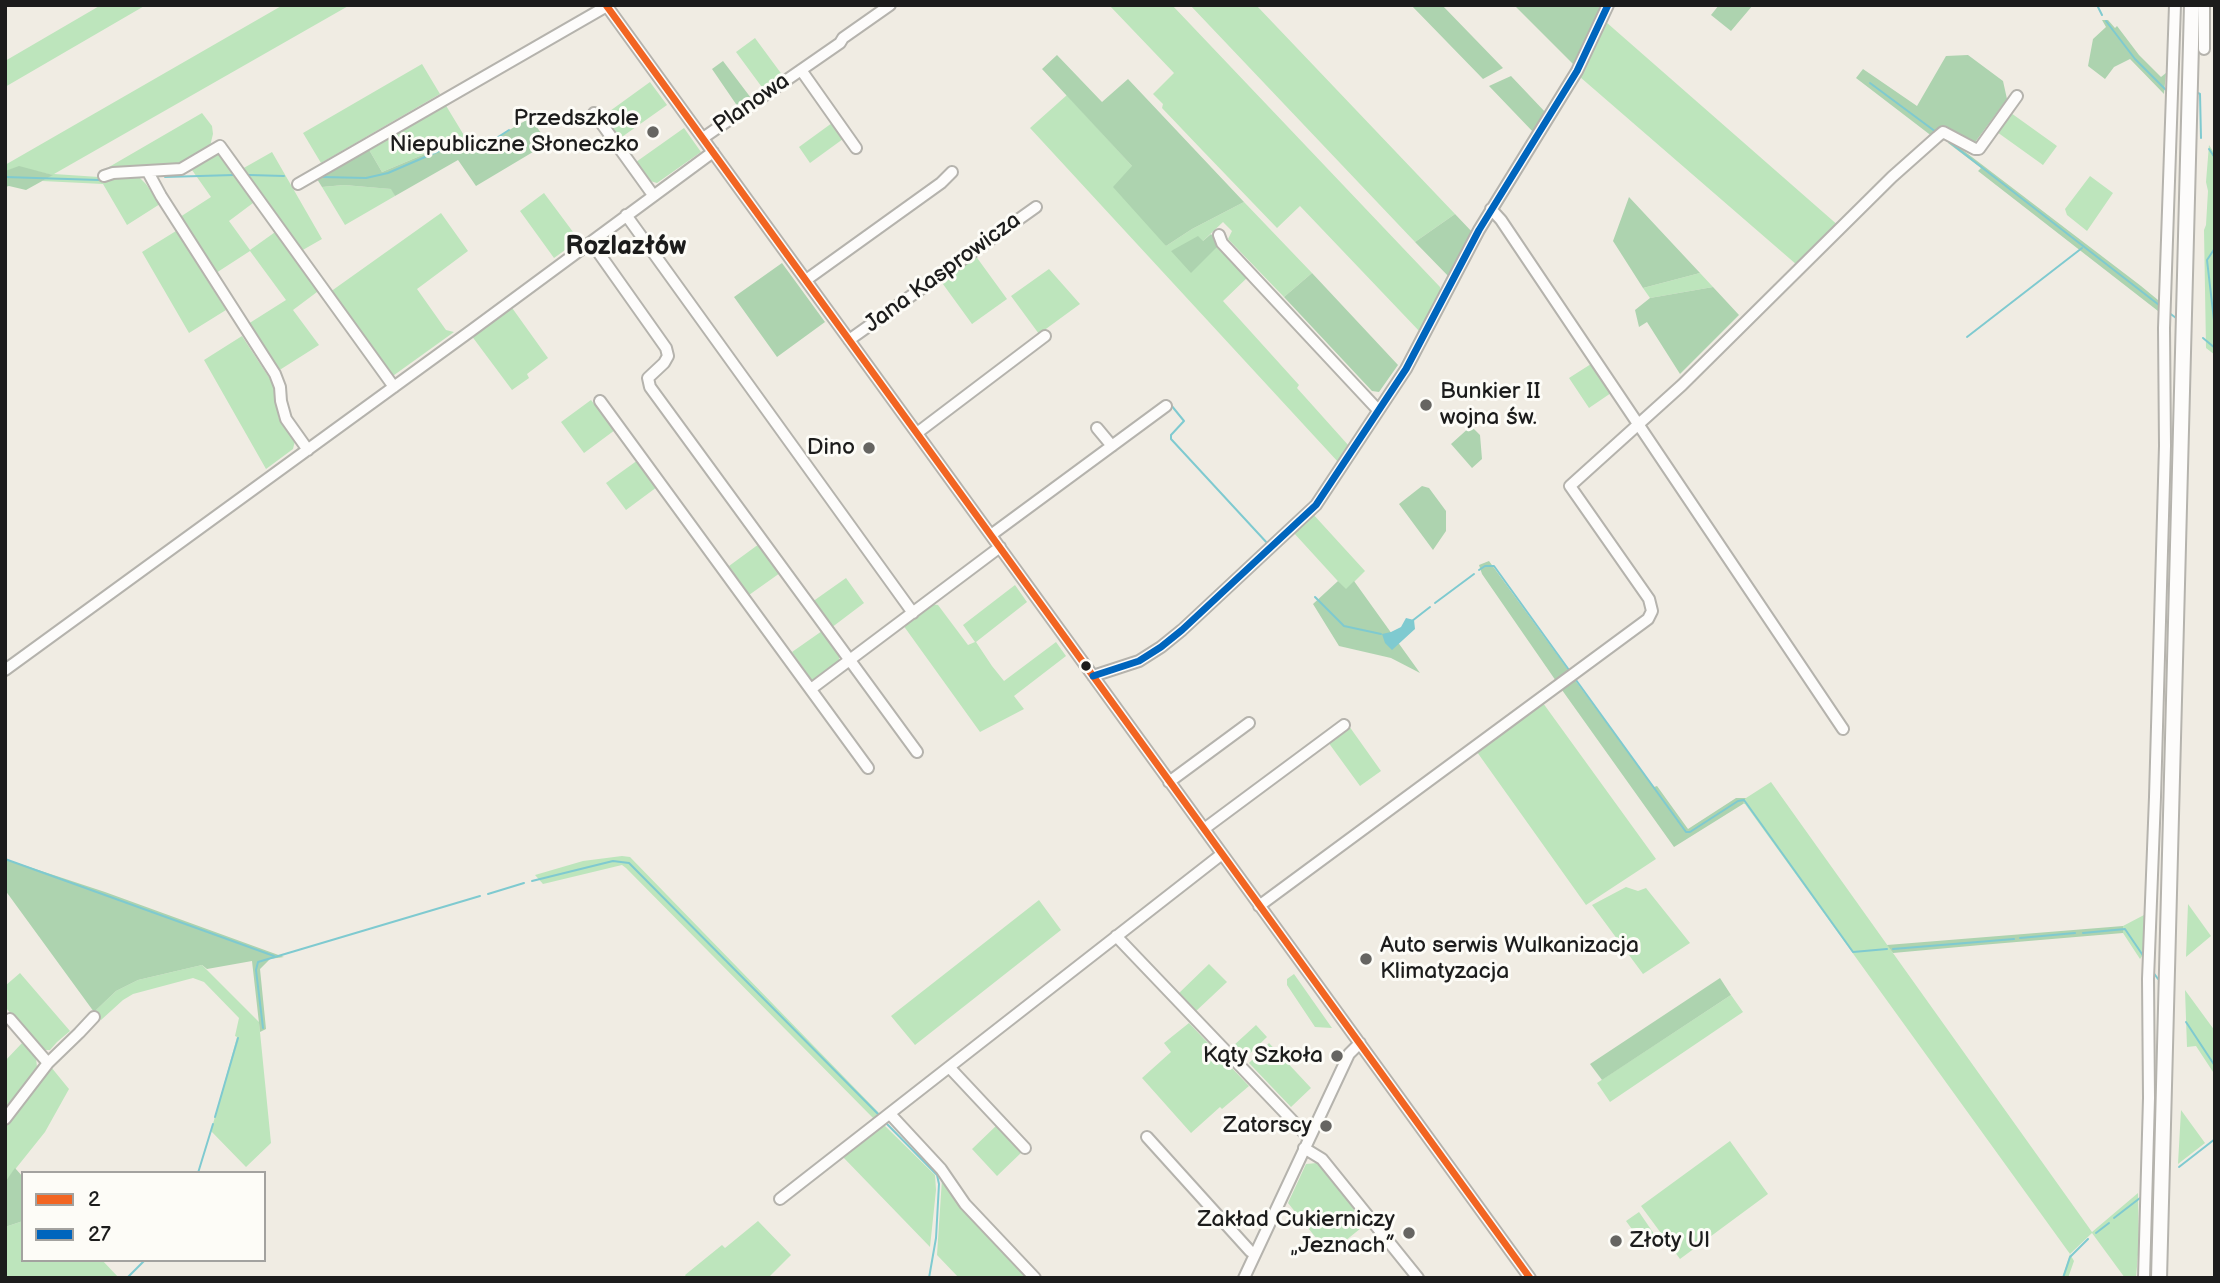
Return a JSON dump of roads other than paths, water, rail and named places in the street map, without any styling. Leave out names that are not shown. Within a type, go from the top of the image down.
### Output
[{"type":"main road","points":[[2159,1278],[2192,5]]},
{"type":"street","name":"Planowa","points":[[703,138],[890,5]]},
{"type":"street","points":[[1093,677],[1139,661],[1182,630],[1316,505],[1406,369],[1491,209],[1577,71],[1608,5]]},
{"type":"street","points":[[2144,1278],[2148,979],[2165,446],[2164,319],[2175,5]]},
{"type":"street","points":[[2204,5],[2204,48]]},
{"type":"street","points":[[298,184],[607,6],[1530,1278]]},
{"type":"street","name":"Planowa","points":[[801,70],[856,148]]},
{"type":"street","points":[[1259,906],[1648,619],[1652,611],[1649,599],[1570,486],[1639,425],[1937,136],[1943,132],[1979,149],[2018,96]]},
{"type":"street","points":[[593,113],[653,195]]},
{"type":"street","points":[[104,176],[113,173],[181,169],[218,146],[223,149],[394,387]]},
{"type":"street","points":[[5,670],[713,152]]},
{"type":"street","points":[[148,172],[160,196],[275,374],[286,419],[308,450]]},
{"type":"street","points":[[806,279],[953,172]]},
{"type":"street","name":"Jana Kasprowicza","points":[[849,340],[1036,207]]},
{"type":"street","points":[[1491,209],[1501,220],[1843,729]]},
{"type":"street","points":[[626,215],[913,613]]},
{"type":"street","points":[[1219,234],[1223,243],[1378,410]]},
{"type":"street","points":[[591,242],[666,348],[668,356],[664,363],[648,378],[650,387],[917,752]]},
{"type":"street","points":[[917,433],[1045,336]]},
{"type":"street","points":[[600,401],[868,768]]},
{"type":"street","points":[[991,535],[1166,406]]},
{"type":"street","points":[[1097,428],[1112,446]]},
{"type":"street","points":[[811,689],[1000,547]]},
{"type":"street","points":[[1170,782],[1249,723]]},
{"type":"street","points":[[1204,830],[1345,725]]},
{"type":"street","points":[[780,1199],[1222,854]]},
{"type":"street","points":[[1116,936],[1322,1159],[1418,1278]]},
{"type":"street","points":[[5,1119],[47,1063],[94,1017]]},
{"type":"street","points":[[10,1019],[47,1063]]},
{"type":"street","points":[[1249,1276],[1255,1254],[1349,1054],[1360,1043]]},
{"type":"street","points":[[949,1067],[1025,1148]]},
{"type":"street","points":[[890,1114],[941,1169],[965,1203],[1035,1278]]},
{"type":"street","points":[[1147,1137],[1255,1254]]},
{"type":"water","points":[[1406,618],[1414,620],[1415,629],[1392,650],[1385,643],[1382,634],[1401,627]]},
{"type":"waterway","points":[[2097,5],[2102,15]]},
{"type":"waterway","points":[[2106,21],[2135,59],[2167,91]]},
{"type":"waterway","points":[[1870,83],[1936,132]]},
{"type":"waterway","points":[[2198,93],[2201,138]]},
{"type":"waterway","points":[[322,177],[366,178],[388,173],[439,151],[484,146],[509,130]]},
{"type":"waterway","points":[[1944,138],[2159,305]]},
{"type":"waterway","points":[[2209,149],[2215,158]]},
{"type":"waterway","points":[[165,177],[234,175]]},
{"type":"waterway","points":[[249,175],[284,176]]},
{"type":"waterway","points":[[5,177],[99,180]]},
{"type":"waterway","points":[[1967,337],[2082,248]]},
{"type":"waterway","points":[[2215,248],[2207,260],[2215,329]]},
{"type":"waterway","points":[[2168,312],[2176,318]]},
{"type":"waterway","points":[[2203,338],[2215,348]]},
{"type":"waterway","points":[[1171,405],[1184,421],[1171,435],[1171,439],[1268,544]]},
{"type":"waterway","points":[[1479,570],[1485,566],[1494,566],[1569,670]]},
{"type":"waterway","points":[[1435,603],[1474,574]]},
{"type":"waterway","points":[[1315,597],[1344,626],[1381,634]]},
{"type":"waterway","points":[[1412,621],[1430,607]]},
{"type":"waterway","points":[[1576,680],[1686,832],[1744,800],[1853,952],[1887,949]]},
{"type":"waterway","points":[[5,859],[274,956]]},
{"type":"waterway","points":[[532,881],[613,861],[629,863],[878,1114]]},
{"type":"waterway","points":[[488,894],[524,883]]},
{"type":"waterway","points":[[263,1028],[256,970],[258,962],[480,896]]},
{"type":"waterway","points":[[2083,933],[2125,929],[2144,957]]},
{"type":"waterway","points":[[2020,938],[2075,933]]},
{"type":"waterway","points":[[1893,949],[2014,939]]},
{"type":"waterway","points":[[2153,972],[2158,979]]},
{"type":"waterway","points":[[2186,1022],[2215,1066]]},
{"type":"waterway","points":[[215,1117],[238,1038]]},
{"type":"waterway","points":[[886,1123],[937,1175],[939,1184],[936,1238],[929,1278]]},
{"type":"waterway","points":[[199,1171],[213,1124]]},
{"type":"waterway","points":[[2179,1167],[2215,1139]]},
{"type":"waterway","points":[[2114,1218],[2140,1198]]},
{"type":"waterway","points":[[2096,1233],[2109,1223]]},
{"type":"waterway","points":[[2063,1278],[2070,1257],[2088,1239]]},
{"type":"waterway","points":[[127,1278],[143,1262]]},
{"type":"place","name":"Przedszkole Niepubliczne Słoneczko","points":[[653,132]]},
{"type":"place","name":"Bunkier II wojna św.","points":[[1426,405]]},
{"type":"place","name":"Dino","points":[[869,448]]},
{"type":"place","name":"Auto serwis Wulkanizacja Klimatyzacja","points":[[1366,959]]},
{"type":"place","name":"Kąty Szkoła","points":[[1337,1056]]},
{"type":"place","name":"Zatorscy","points":[[1326,1126]]},
{"type":"place","name":"Zakład Cukierniczy „Jeznach”","points":[[1409,1233]]},
{"type":"place","name":"Złoty Ul","points":[[1616,1241]]},
{"type":"district","name":"Rozlazłów","points":[[626,247]]}]
